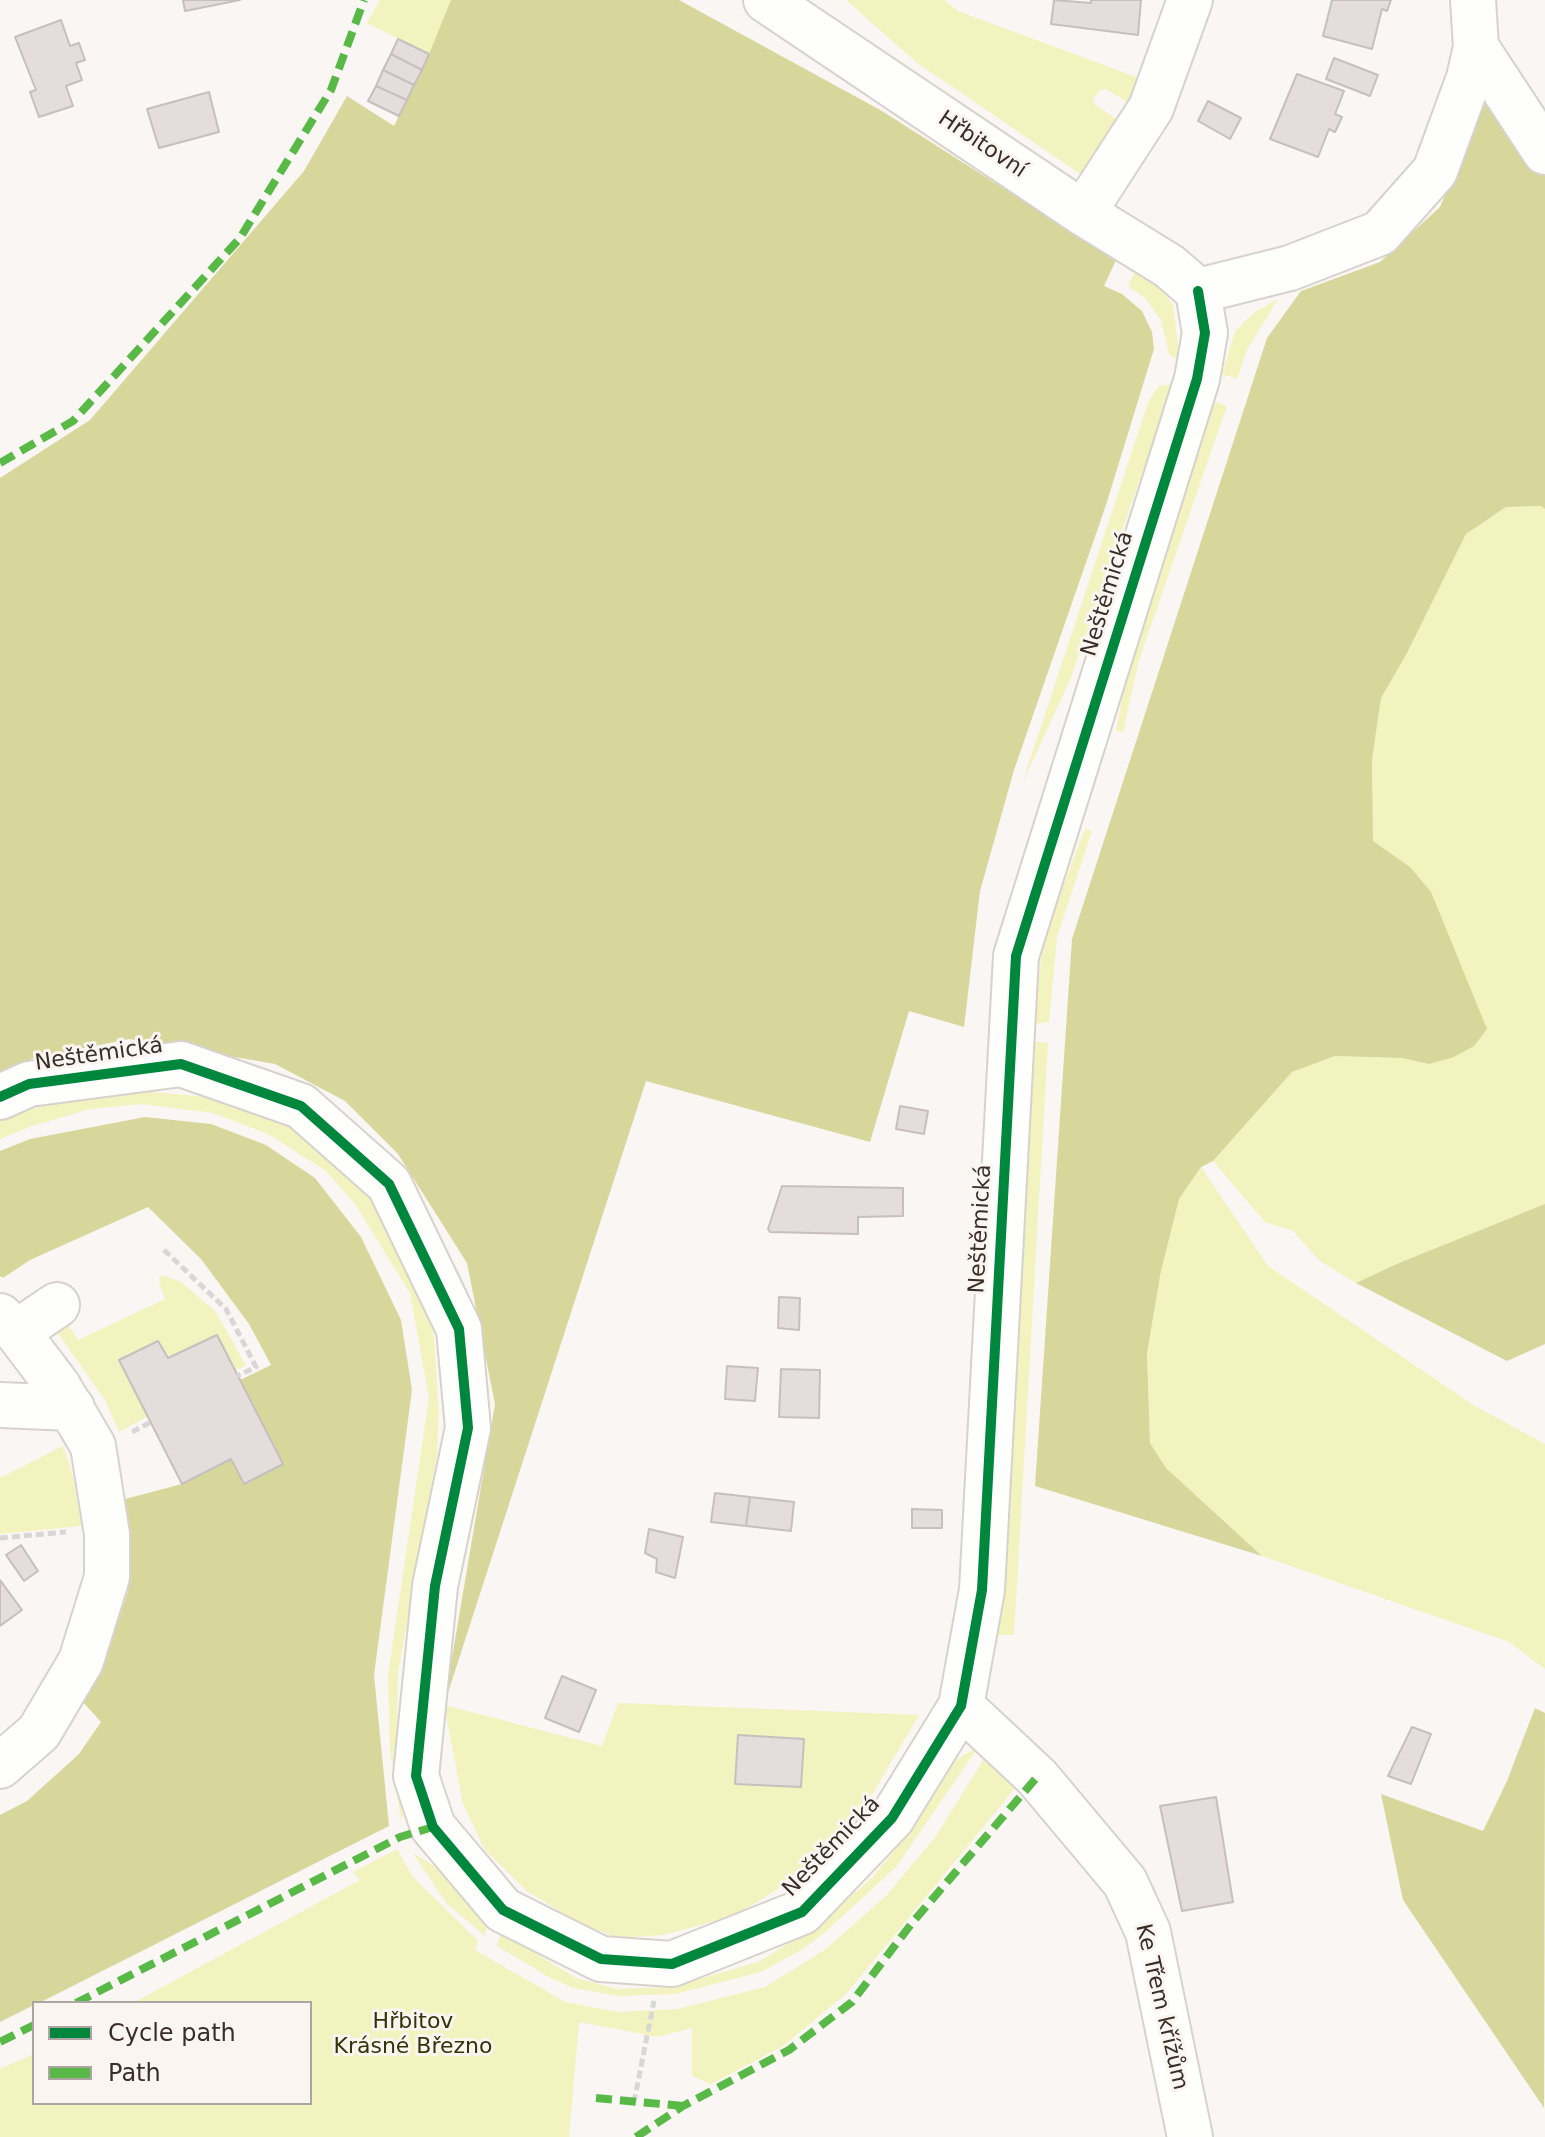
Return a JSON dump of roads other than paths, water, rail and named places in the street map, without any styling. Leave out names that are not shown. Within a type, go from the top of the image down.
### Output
[{"type":"street","name":"Hřbitovní","points":[[766,0],[1083,213],[1169,266],[1198,291]]},
{"type":"street","points":[[1083,213],[1151,108],[1190,0]]},
{"type":"street","points":[[1198,291],[1290,268],[1380,233],[1435,171],[1469,78],[1476,47],[1473,0]]},
{"type":"street","points":[[1476,47],[1545,152]]},
{"type":"street","name":"Neštěmická","points":[[0,1097],[29,1084],[181,1064],[301,1106],[389,1184],[459,1329],[468,1428],[435,1586],[416,1776],[433,1827],[503,1910],[601,1959],[672,1964],[802,1912],[892,1818],[961,1706],[982,1590],[1016,956],[1197,379],[1205,333],[1198,291]]},
{"type":"street","points":[[0,1766],[39,1732],[81,1661],[107,1577],[107,1529],[93,1446],[72,1408],[8,1324],[57,1305]]},
{"type":"street","points":[[0,1405],[72,1408]]},
{"type":"street","name":"Ke Třem křížům","points":[[961,1706],[1037,1777],[1125,1882],[1148,1932],[1190,2137]]},
{"type":"park label","name":"Hřbitov Krásné Březno","points":[[413,2034]]}]
